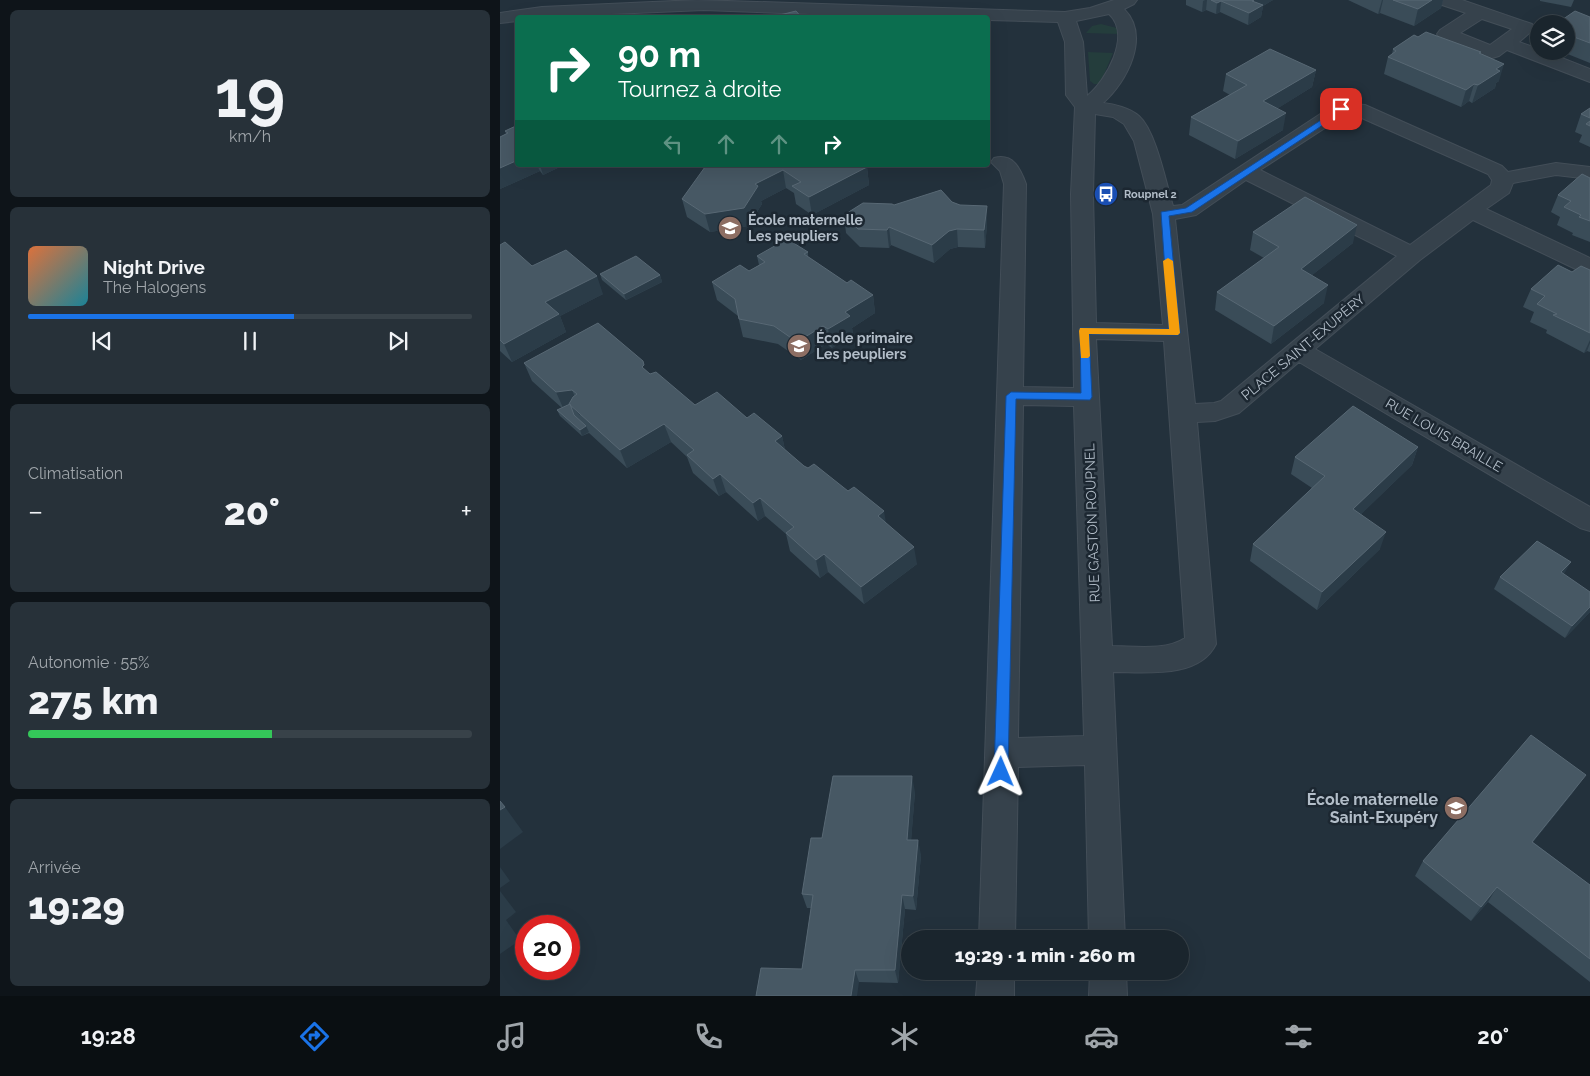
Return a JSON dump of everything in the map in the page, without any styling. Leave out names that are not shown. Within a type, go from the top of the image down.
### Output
[{"type":"street","points":[[1445,0],[1481,11],[1526,28],[1492,52],[1446,34],[1481,11]]},
{"type":"street","points":[[500,18],[545,6],[704,5],[1042,8],[1065,17],[1091,14],[1120,4],[1119,13],[1126,26],[1125,45],[1119,71],[1104,91],[1084,107]]},
{"type":"street","name":"RUE GASTON ROUPNEL","points":[[1065,17],[1074,42],[1076,95],[1084,107],[1082,194],[1084,331],[1098,659],[1107,930]]},
{"type":"street","points":[[1506,43],[1590,76]]},
{"type":"street","points":[[1084,107],[1108,109],[1132,120],[1144,141],[1164,214],[1183,413],[1201,644],[1185,654],[1156,659],[1098,659]]},
{"type":"street","points":[[1164,214],[1188,210],[1341,109],[1351,108],[1358,109],[1495,170],[1503,179],[1558,168],[1590,173]]},
{"type":"street","points":[[997,930],[1011,396],[1014,184],[1009,168],[1001,162]]},
{"type":"street","points":[[1245,171],[1412,255]]},
{"type":"street","name":"PLACE SAINT-EXUPÉRY","points":[[1183,413],[1215,412],[1230,408],[1412,255],[1501,188],[1503,179]]},
{"type":"street","points":[[1472,211],[1590,266]]},
{"type":"street","points":[[1084,331],[1174,333]]},
{"type":"street","name":"RUE LOUIS BRAILLE","points":[[1299,351],[1590,520]]},
{"type":"street","points":[[1011,396],[1086,397]]},
{"type":"street","points":[[1002,753],[1101,750]]},
{"type":"street","points":[[995,996],[996,980]]},
{"type":"street","points":[[1108,980],[1108,996]]},
{"type":"green space","points":[[1101,24],[1117,28],[1119,34],[1086,33],[1092,26]]},
{"type":"green space","points":[[1088,52],[1113,53],[1100,84],[1094,84],[1090,81]]},
{"type":"building","points":[[1211,0],[1254,0],[1252,1],[1263,5],[1249,13],[1221,1],[1217,3]]},
{"type":"building","points":[[1393,0],[1432,0],[1418,9]]},
{"type":"building","points":[[796,11],[799,15],[780,15]]},
{"type":"building","points":[[1575,11],[1590,17],[1590,43],[1575,37],[1575,15],[1569,15]]},
{"type":"building","points":[[1426,32],[1481,52],[1479,53],[1504,64],[1496,69],[1500,71],[1466,90],[1388,57],[1396,51],[1393,49],[1414,35],[1418,37]]},
{"type":"building","points":[[1270,49],[1316,70],[1263,101],[1286,113],[1238,141],[1191,117],[1247,85],[1226,74]]},
{"type":"building","points":[[1590,108],[1590,118],[1581,114]]},
{"type":"building","points":[[515,126],[515,161],[500,168],[500,137],[508,133],[505,131]]},
{"type":"building","points":[[705,167],[867,167],[809,197],[792,186],[801,182],[783,170],[755,184],[758,186],[744,208],[705,214],[682,199]]},
{"type":"building","points":[[1582,174],[1590,178],[1590,221],[1579,217],[1581,215],[1564,207],[1571,201],[1558,195]]},
{"type":"building","points":[[941,190],[952,202],[960,205],[987,206],[984,230],[957,229],[949,231],[932,245],[889,227],[887,230],[858,229],[844,215],[863,203],[894,205]]},
{"type":"building","points":[[1305,197],[1357,225],[1301,269],[1328,285],[1274,326],[1217,292],[1279,247],[1253,232]]},
{"type":"building","points":[[787,239],[808,252],[804,254],[847,283],[851,280],[873,295],[845,312],[850,316],[828,329],[823,326],[797,342],[774,326],[739,319],[735,299],[712,282],[740,265],[749,271],[765,262],[757,256]]},
{"type":"building","points":[[505,242],[532,266],[566,250],[597,276],[545,302],[559,314],[504,344],[500,340],[500,245]]},
{"type":"building","points":[[636,256],[660,275],[624,294],[600,274]]},
{"type":"building","points":[[1558,265],[1572,272],[1581,266],[1590,270],[1590,333],[1553,315],[1557,314],[1537,304],[1545,296],[1531,289]]},
{"type":"building","points":[[598,323],[643,361],[644,365],[642,367],[650,374],[656,372],[695,405],[717,392],[747,418],[754,413],[782,436],[775,441],[804,466],[808,468],[814,464],[848,491],[854,487],[884,511],[878,516],[914,547],[861,587],[824,554],[816,560],[786,533],[794,527],[760,498],[753,503],[720,474],[713,479],[687,455],[694,450],[664,424],[620,450],[569,404],[577,394],[572,390],[556,392],[524,363]]},
{"type":"building","points":[[570,404],[574,415],[586,426],[580,430],[557,410]]},
{"type":"building","points":[[1353,406],[1418,447],[1353,509],[1386,532],[1322,592],[1253,544],[1325,476],[1295,457]]},
{"type":"building","points":[[1537,541],[1571,562],[1561,572],[1590,592],[1590,607],[1572,626],[1500,577]]},
{"type":"building","points":[[1531,735],[1586,775],[1532,842],[1590,885],[1590,959],[1497,887],[1481,907],[1423,861]]},
{"type":"building","points":[[833,776],[912,776],[907,840],[918,840],[913,896],[902,895],[895,970],[855,970],[851,996],[756,996],[761,968],[802,969],[813,895],[802,894],[811,838],[822,838]]},
{"type":"building","points":[[500,801],[505,807],[500,810]]},
{"type":"slow traffic","points":[[1085,356],[1084,331],[1174,333],[1168,261]]},
{"type":"place","name":"Roupnel 2","points":[[1106,194]]},
{"type":"place","name":"École maternelle Les peupliers","points":[[730,228]]},
{"type":"place","name":"École primaire Les peupliers","points":[[799,346]]},
{"type":"place","name":"École maternelle Saint-Exupéry","points":[[1456,808]]},
{"type":"route","points":[[1001,772],[1011,396],[1086,397],[1084,331],[1174,333],[1164,214],[1188,210],[1341,109]]}]
